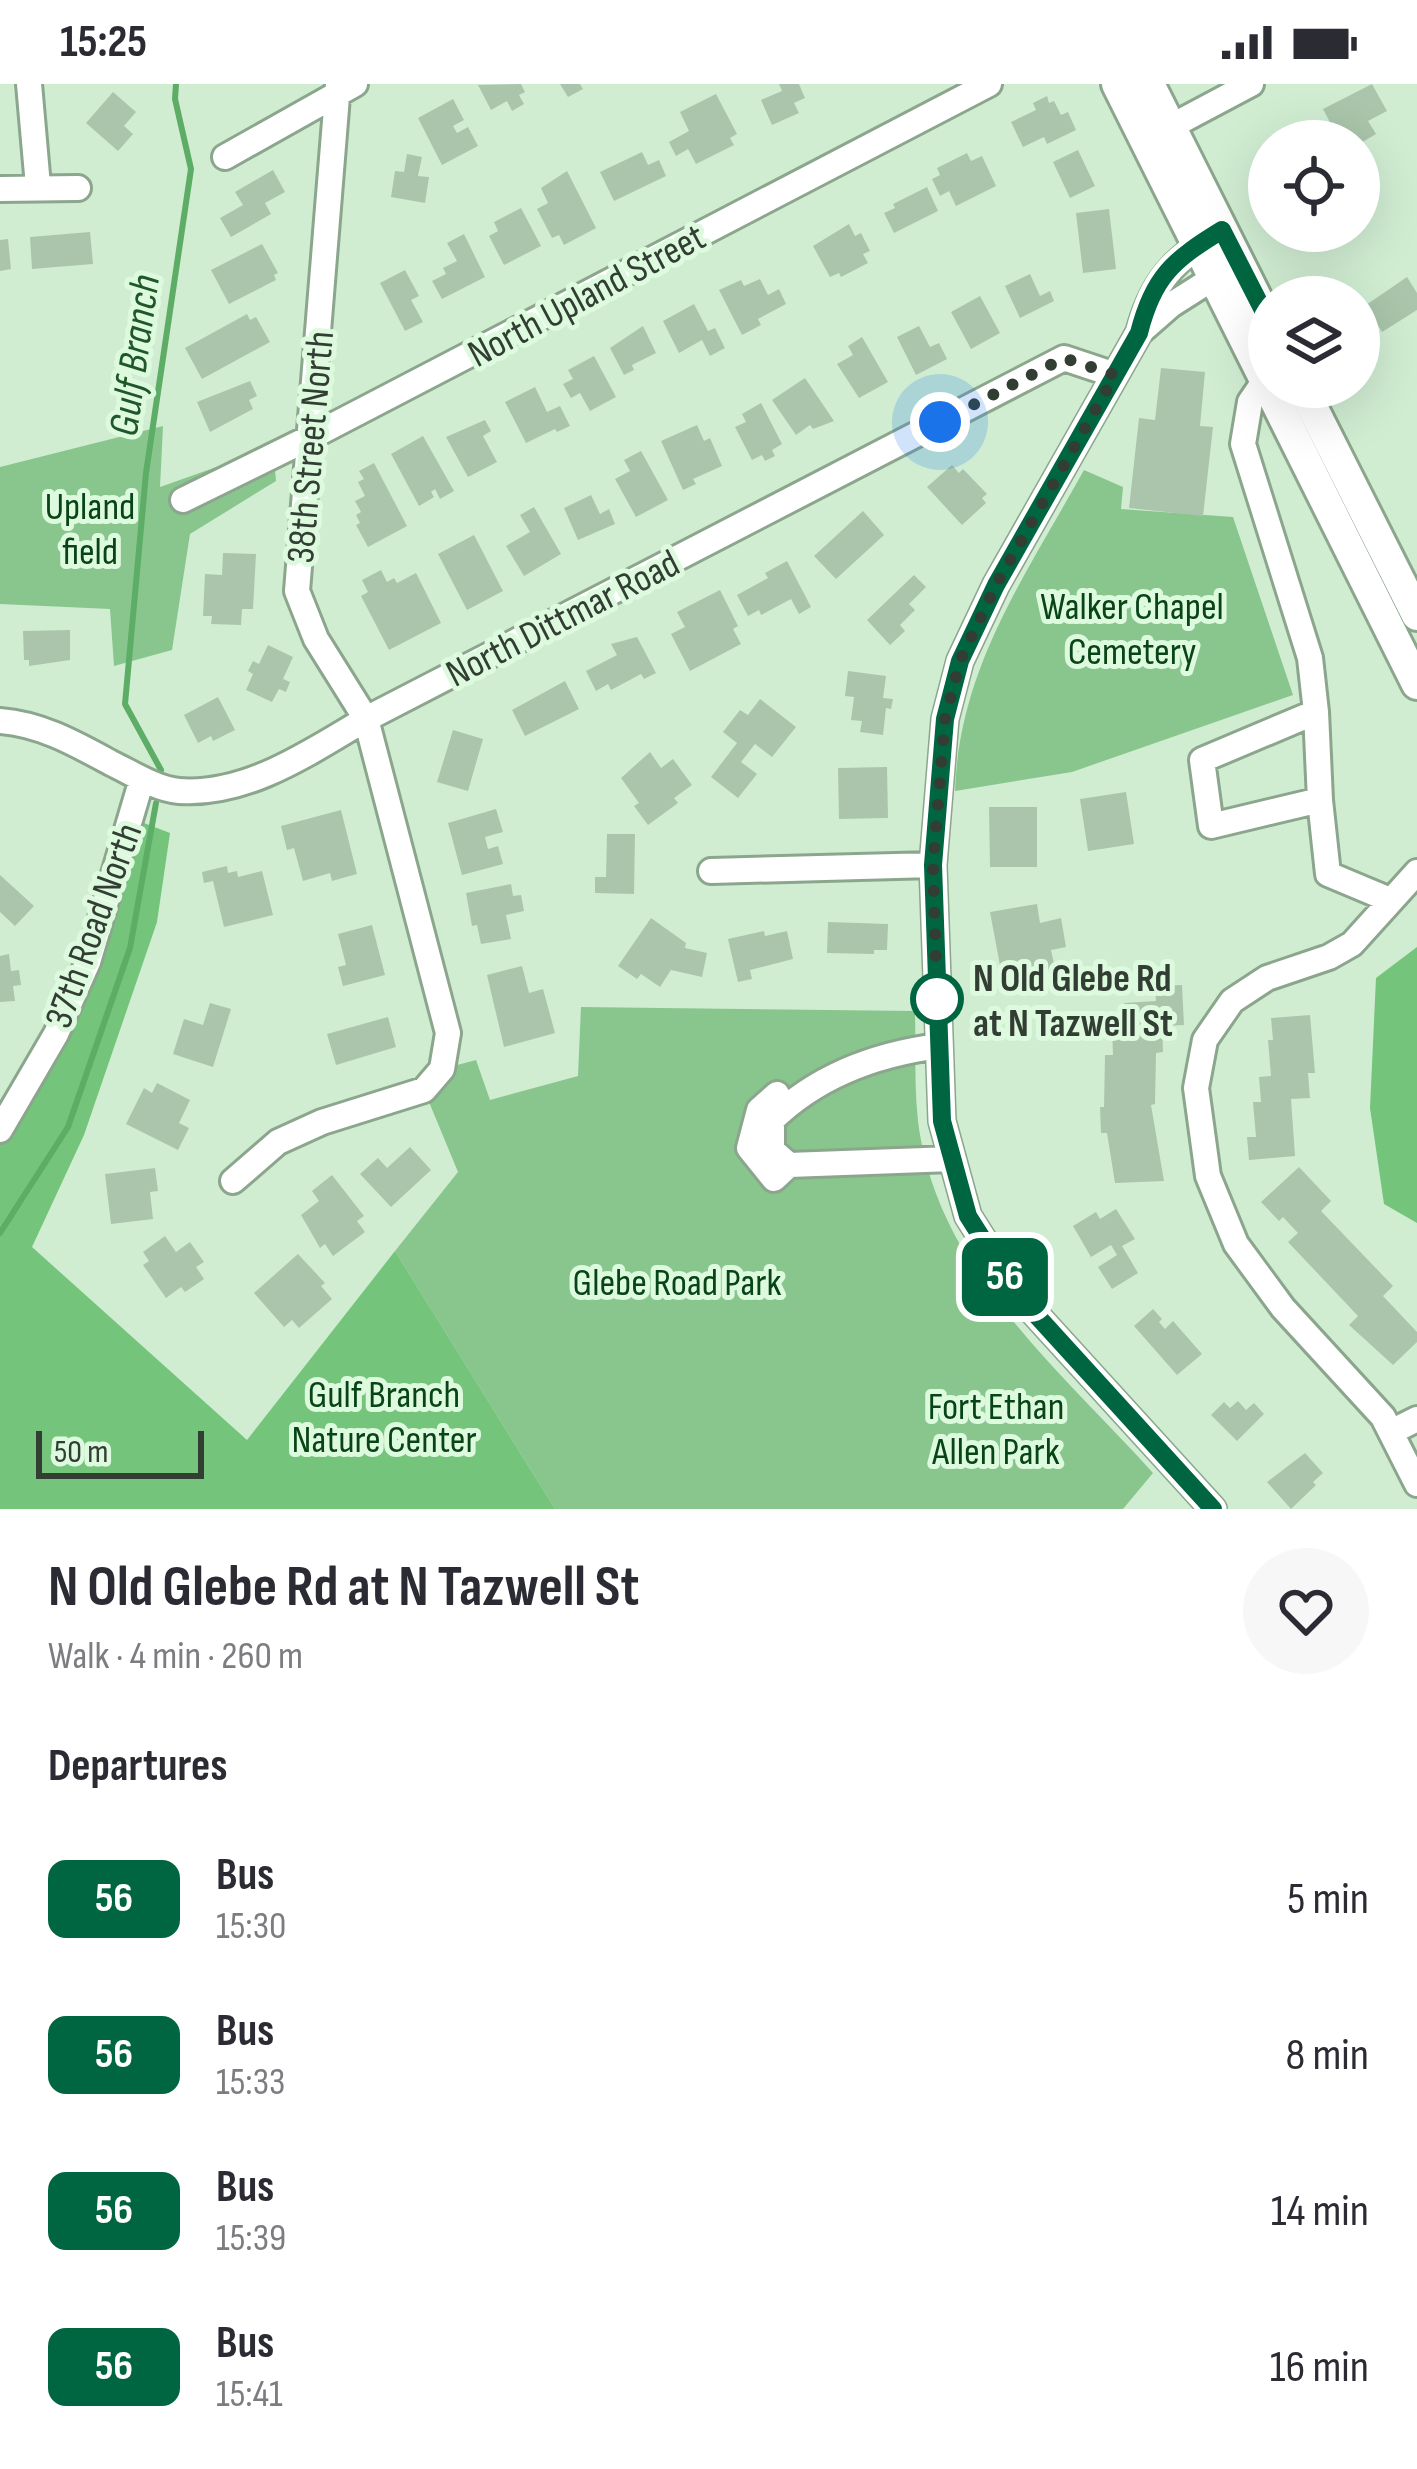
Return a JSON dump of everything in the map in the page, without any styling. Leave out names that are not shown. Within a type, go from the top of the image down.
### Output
[{"type":"main road","points":[[1117,84],[1210,238],[1248,332]]},
{"type":"main road","points":[[1149,84],[1170,127],[1210,238]]},
{"type":"main road","points":[[1226,270],[1248,297]]},
{"type":"main road","points":[[1279,408],[1417,684]]},
{"type":"main road","points":[[1313,408],[1417,615]]},
{"type":"street","points":[[29,84],[38,186]]},
{"type":"street","name":"North Upland Street","points":[[183,500],[988,84]]},
{"type":"street","points":[[1170,127],[1251,84]]},
{"type":"street","points":[[225,157],[343,87]]},
{"type":"street","name":"38th Street North","points":[[233,1180],[278,1142],[424,1090],[442,1069],[448,1033],[366,719],[316,639],[297,591],[343,87]]},
{"type":"street","points":[[0,189],[78,188]]},
{"type":"street","points":[[1210,238],[1159,280],[1139,333],[996,585],[960,661],[945,719],[933,865],[942,1121],[968,1216],[1018,1295],[1213,1509]]},
{"type":"street","points":[[1139,333],[1171,305],[1226,270]]},
{"type":"street","name":"North Dittmar Road","points":[[0,721],[24,723],[68,740],[142,779],[176,791],[225,788],[289,764],[366,719],[1064,358],[1115,375]]},
{"type":"street","points":[[1249,408],[1243,444],[1310,658],[1328,874],[1390,900]]},
{"type":"street","points":[[1316,712],[1202,760],[1210,826],[1320,800]]},
{"type":"street","name":"37th Road North","points":[[0,1130],[56,1034],[88,962],[142,779]]},
{"type":"street","points":[[711,871],[933,865]]},
{"type":"street","points":[[1417,872],[1364,935],[1341,952],[1267,978],[1232,1001],[1205,1040],[1196,1070],[1208,1176],[1236,1244],[1282,1308],[1393,1431],[1417,1484]]},
{"type":"street","points":[[939,1046],[908,1050],[815,1084],[772,1120],[772,1150],[789,1166],[952,1159]]},
{"type":"street","points":[[1393,1431],[1417,1419]]},
{"type":"green space","name":"Upland field","points":[[163,426],[160,487],[273,447],[276,481],[190,534],[172,650],[114,666],[110,609],[0,604],[0,467]]},
{"type":"green space","name":"Walker Chapel Cemetery","points":[[1084,470],[1123,487],[1121,509],[1233,517],[1293,695],[1072,772],[955,791],[959,746],[982,663],[1019,585]]},
{"type":"green space","name":"Gulf Branch Nature Center","points":[[131,818],[170,833],[157,922],[84,1135],[32,1247],[247,1440],[395,1251],[555,1509],[0,1509],[0,1130],[56,1034]]},
{"type":"green space","points":[[1417,947],[1417,1223],[1384,1204],[1370,1108],[1376,978]]},
{"type":"green space","name":"Glebe Road Park","points":[[581,1007],[915,1011],[918,1121],[929,1174],[949,1224],[1007,1314],[1153,1473],[1123,1509],[555,1509],[395,1251],[458,1172],[424,1090],[442,1069],[476,1060],[490,1100],[578,1076]]},
{"type":"building","points":[[521,84],[525,92],[519,95],[524,104],[512,111],[507,101],[491,110],[478,85]]},
{"type":"building","points":[[560,84],[580,84],[583,89],[568,97]]},
{"type":"building","points":[[779,84],[799,84],[805,98],[794,103],[799,113],[772,125],[761,100],[782,91]]},
{"type":"building","points":[[1372,84],[1387,111],[1370,120],[1329,120],[1323,109]]},
{"type":"building","points":[[113,92],[136,112],[124,126],[133,134],[118,151],[86,123]]},
{"type":"building","points":[[716,94],[737,134],[730,138],[734,145],[696,164],[688,149],[676,156],[669,142],[689,131],[680,112]]},
{"type":"building","points":[[1047,96],[1061,115],[1068,112],[1076,130],[1047,144],[1044,137],[1023,147],[1011,122],[1036,110],[1033,103]]},
{"type":"building","points":[[453,99],[464,120],[453,126],[457,133],[468,127],[478,146],[442,165],[418,118]]},
{"type":"building","points":[[1078,150],[1095,186],[1070,198],[1053,162]]},
{"type":"building","points":[[642,152],[648,165],[659,160],[666,176],[614,201],[600,172]]},
{"type":"building","points":[[967,153],[971,161],[982,156],[996,186],[956,206],[949,191],[940,196],[932,179],[940,175],[937,168]]},
{"type":"building","points":[[407,154],[422,157],[418,176],[429,177],[425,203],[391,197],[395,171],[404,172]]},
{"type":"building","points":[[273,170],[285,192],[265,203],[271,214],[231,237],[220,218],[243,205],[235,192]]},
{"type":"building","points":[[567,171],[596,228],[564,245],[559,235],[552,238],[537,209],[548,203],[541,188]]},
{"type":"building","points":[[927,187],[938,211],[894,233],[884,213]]},
{"type":"building","points":[[521,208],[541,246],[504,265],[489,236],[498,231],[494,222]]},
{"type":"building","points":[[1109,209],[1116,269],[1083,273],[1076,213]]},
{"type":"building","points":[[849,224],[855,236],[861,233],[870,251],[863,254],[868,263],[841,277],[839,273],[830,277],[813,246]]},
{"type":"building","points":[[90,232],[93,264],[32,269],[30,237]]},
{"type":"building","points":[[464,234],[485,277],[442,299],[432,281],[457,261],[447,243]]},
{"type":"building","points":[[8,239],[11,269],[0,271],[0,240]]},
{"type":"building","points":[[262,244],[278,273],[276,280],[229,304],[211,270]]},
{"type":"building","points":[[405,270],[419,296],[411,300],[423,322],[405,331],[380,283]]},
{"type":"building","points":[[1030,274],[1040,296],[1050,291],[1054,301],[1020,318],[1005,286]]},
{"type":"building","points":[[1407,277],[1417,293],[1417,310],[1382,332],[1380,295]]},
{"type":"building","points":[[760,279],[768,295],[779,289],[786,304],[758,319],[761,325],[742,335],[719,290],[741,280],[744,286]]},
{"type":"building","points":[[980,296],[1000,333],[971,349],[951,312]]},
{"type":"building","points":[[694,304],[708,331],[715,328],[725,348],[710,356],[702,340],[679,353],[663,321]]},
{"type":"building","points":[[247,314],[250,320],[256,317],[270,342],[202,379],[185,348]]},
{"type":"building","points":[[643,326],[656,353],[632,365],[634,370],[624,375],[610,348]]},
{"type":"building","points":[[919,326],[930,347],[939,343],[947,359],[916,375],[897,337]]},
{"type":"building","points":[[862,337],[888,382],[859,398],[837,364],[853,355],[848,346]]},
{"type":"building","points":[[594,356],[616,397],[590,411],[580,393],[571,398],[563,384],[573,379],[568,370]]},
{"type":"building","points":[[1161,368],[1205,372],[1200,426],[1213,427],[1203,516],[1129,508],[1139,418],[1155,420]]},
{"type":"building","points":[[805,378],[834,421],[813,429],[810,425],[796,435],[772,400]]},
{"type":"building","points":[[250,381],[257,396],[249,400],[253,409],[210,432],[197,402]]},
{"type":"building","points":[[535,387],[547,412],[560,406],[570,426],[526,443],[505,402]]},
{"type":"building","points":[[761,403],[782,444],[765,461],[762,455],[752,460],[735,427],[746,422],[742,414]]},
{"type":"building","points":[[485,420],[491,431],[483,436],[497,462],[468,477],[446,437]]},
{"type":"building","points":[[697,425],[704,441],[710,438],[722,466],[693,479],[696,484],[683,490],[661,441]]},
{"type":"building","points":[[423,436],[454,491],[440,499],[435,489],[434,497],[419,506],[391,454]]},
{"type":"building","points":[[641,451],[668,500],[636,517],[615,479],[630,471],[624,460]]},
{"type":"building","points":[[374,463],[407,526],[368,547],[356,525],[361,512],[355,501],[365,496],[359,471]]},
{"type":"building","points":[[952,465],[959,473],[963,469],[987,494],[982,498],[986,503],[962,525],[927,487]]},
{"type":"building","points":[[591,495],[600,514],[609,509],[615,524],[578,540],[564,508]]},
{"type":"building","points":[[534,507],[561,554],[524,576],[506,546],[530,532],[520,515]]},
{"type":"building","points":[[863,511],[884,535],[836,579],[814,556]]},
{"type":"building","points":[[474,535],[503,591],[467,610],[438,554]]},
{"type":"building","points":[[223,553],[256,554],[253,609],[242,609],[241,625],[211,624],[212,616],[203,616],[205,574],[222,575]]},
{"type":"building","points":[[787,561],[811,607],[799,614],[791,599],[761,615],[759,610],[748,616],[737,595]]},
{"type":"building","points":[[381,570],[387,582],[394,578],[397,583],[416,573],[441,623],[389,650],[361,596],[368,592],[362,580]]},
{"type":"building","points":[[914,575],[926,587],[909,604],[915,610],[900,625],[905,631],[890,645],[867,620]]},
{"type":"building","points":[[720,590],[738,626],[733,629],[741,644],[690,671],[671,634],[685,627],[677,612]]},
{"type":"building","points":[[70,630],[70,660],[29,666],[29,660],[24,660],[23,631]]},
{"type":"building","points":[[637,637],[656,673],[596,691],[586,671],[617,655],[611,644]]},
{"type":"building","points":[[268,645],[293,657],[283,679],[290,682],[286,692],[279,689],[272,702],[246,690],[253,674],[248,671],[253,661],[259,664]]},
{"type":"building","points":[[848,671],[886,676],[883,698],[893,699],[891,709],[886,708],[883,735],[860,732],[862,721],[851,720],[854,697],[845,696]]},
{"type":"building","points":[[565,681],[579,709],[525,736],[512,710]]},
{"type":"building","points":[[218,697],[235,730],[198,743],[184,715]]},
{"type":"building","points":[[760,699],[796,727],[772,757],[755,744],[741,762],[757,774],[738,798],[711,777],[737,743],[723,732],[740,710],[748,715]]},
{"type":"building","points":[[453,730],[483,739],[468,791],[437,782]]},
{"type":"building","points":[[650,752],[661,768],[673,759],[692,785],[674,798],[678,803],[648,825],[621,778]]},
{"type":"building","points":[[887,767],[888,818],[839,819],[838,768]]},
{"type":"building","points":[[1126,792],[1134,844],[1088,851],[1080,799]]},
{"type":"building","points":[[989,807],[1037,807],[1037,867],[990,867]]},
{"type":"building","points":[[496,809],[503,832],[485,837],[488,849],[498,846],[503,864],[462,875],[448,823]]},
{"type":"building","points":[[341,810],[357,874],[332,881],[330,873],[303,881],[294,848],[287,850],[281,826]]},
{"type":"building","points":[[607,834],[635,834],[634,894],[595,893],[595,877],[606,877]]},
{"type":"building","points":[[227,866],[228,873],[237,871],[238,877],[262,871],[273,915],[224,927],[213,881],[204,883],[202,872]]},
{"type":"building","points":[[0,875],[34,906],[15,926],[0,912]]},
{"type":"building","points":[[511,884],[513,896],[521,895],[524,911],[506,915],[511,939],[481,944],[466,893]]},
{"type":"building","points":[[1037,904],[1040,923],[1061,918],[1066,947],[1051,950],[1057,977],[1004,987],[990,912]]},
{"type":"building","points":[[651,918],[686,943],[685,948],[707,953],[702,977],[671,970],[660,987],[618,966]]},
{"type":"building","points":[[828,922],[888,924],[887,950],[827,953]]},
{"type":"building","points":[[372,925],[385,975],[343,986],[338,967],[346,965],[338,934]]},
{"type":"building","points":[[764,931],[765,936],[787,931],[793,959],[750,970],[752,979],[738,982],[728,939]]},
{"type":"building","points":[[9,954],[11,971],[19,970],[21,985],[13,986],[15,1001],[0,1002],[0,956]]},
{"type":"building","points":[[522,966],[529,993],[543,989],[555,1033],[504,1047],[487,975]]},
{"type":"building","points":[[1182,985],[1184,1025],[1162,1026],[1163,1052],[1156,1053],[1155,1104],[1151,1105],[1164,1181],[1115,1183],[1107,1133],[1101,1133],[1100,1107],[1104,1107],[1105,1055],[1113,1055],[1112,1029],[1125,1028],[1124,1003],[1156,1001],[1155,986]]},
{"type":"building","points":[[210,1003],[231,1009],[213,1067],[173,1054],[184,1019],[203,1025]]},
{"type":"building","points":[[1310,1015],[1315,1073],[1308,1073],[1310,1098],[1291,1099],[1295,1156],[1249,1160],[1247,1137],[1256,1137],[1253,1102],[1261,1102],[1259,1077],[1271,1076],[1271,1018]]},
{"type":"building","points":[[388,1017],[396,1047],[336,1065],[327,1034]]},
{"type":"building","points":[[157,1083],[190,1100],[179,1123],[189,1128],[178,1150],[126,1124],[144,1088],[152,1093]]},
{"type":"building","points":[[410,1147],[431,1170],[391,1207],[360,1174],[378,1158],[387,1168]]},
{"type":"building","points":[[1299,1167],[1331,1201],[1321,1211],[1393,1286],[1383,1296],[1417,1332],[1417,1342],[1393,1365],[1349,1325],[1358,1316],[1288,1242],[1298,1233],[1261,1202]]},
{"type":"building","points":[[155,1168],[158,1191],[150,1192],[153,1219],[111,1224],[105,1174]]},
{"type":"building","points":[[332,1175],[364,1216],[357,1221],[365,1232],[333,1256],[325,1244],[320,1248],[301,1215],[319,1201],[312,1191]]},
{"type":"building","points":[[1116,1209],[1135,1239],[1122,1246],[1138,1273],[1112,1289],[1098,1267],[1117,1255],[1111,1245],[1091,1257],[1073,1226],[1096,1212],[1100,1219]]},
{"type":"building","points":[[165,1236],[176,1252],[190,1242],[204,1262],[196,1267],[204,1279],[166,1298],[143,1265],[149,1261],[143,1252]]},
{"type":"building","points":[[298,1254],[325,1283],[321,1286],[332,1299],[299,1328],[292,1320],[284,1327],[254,1293]]},
{"type":"building","points":[[1153,1309],[1165,1329],[1173,1321],[1202,1354],[1177,1375],[1134,1326]]},
{"type":"building","points":[[1238,1401],[1246,1410],[1254,1403],[1264,1414],[1237,1441],[1211,1415],[1224,1402],[1230,1408]]},
{"type":"building","points":[[1305,1453],[1323,1473],[1291,1509],[1267,1482]]},
{"type":"waterway","name":"Gulf Branch","points":[[161,770],[125,704],[146,473],[191,169],[176,84]]},
{"type":"waterway","name":"Gulf Branch","points":[[0,1233],[68,1127],[130,948],[156,803]]},
{"type":"bus line","name":"56","points":[[1213,1509],[1018,1295],[968,1216],[942,1121],[933,865],[945,719],[960,661],[996,585],[1139,333],[1147,302],[1174,262],[1222,230],[1248,281]]},
{"type":"place","name":"N Old Glebe Rd at N Tazwell St","points":[[937,999]]},
{"type":"route","points":[[937,999],[933,865],[945,719],[960,661],[996,585],[1115,375],[1064,358],[940,422]]},
{"type":"park label","name":"Fort Ethan Allen Park","points":[[996,1428]]}]
